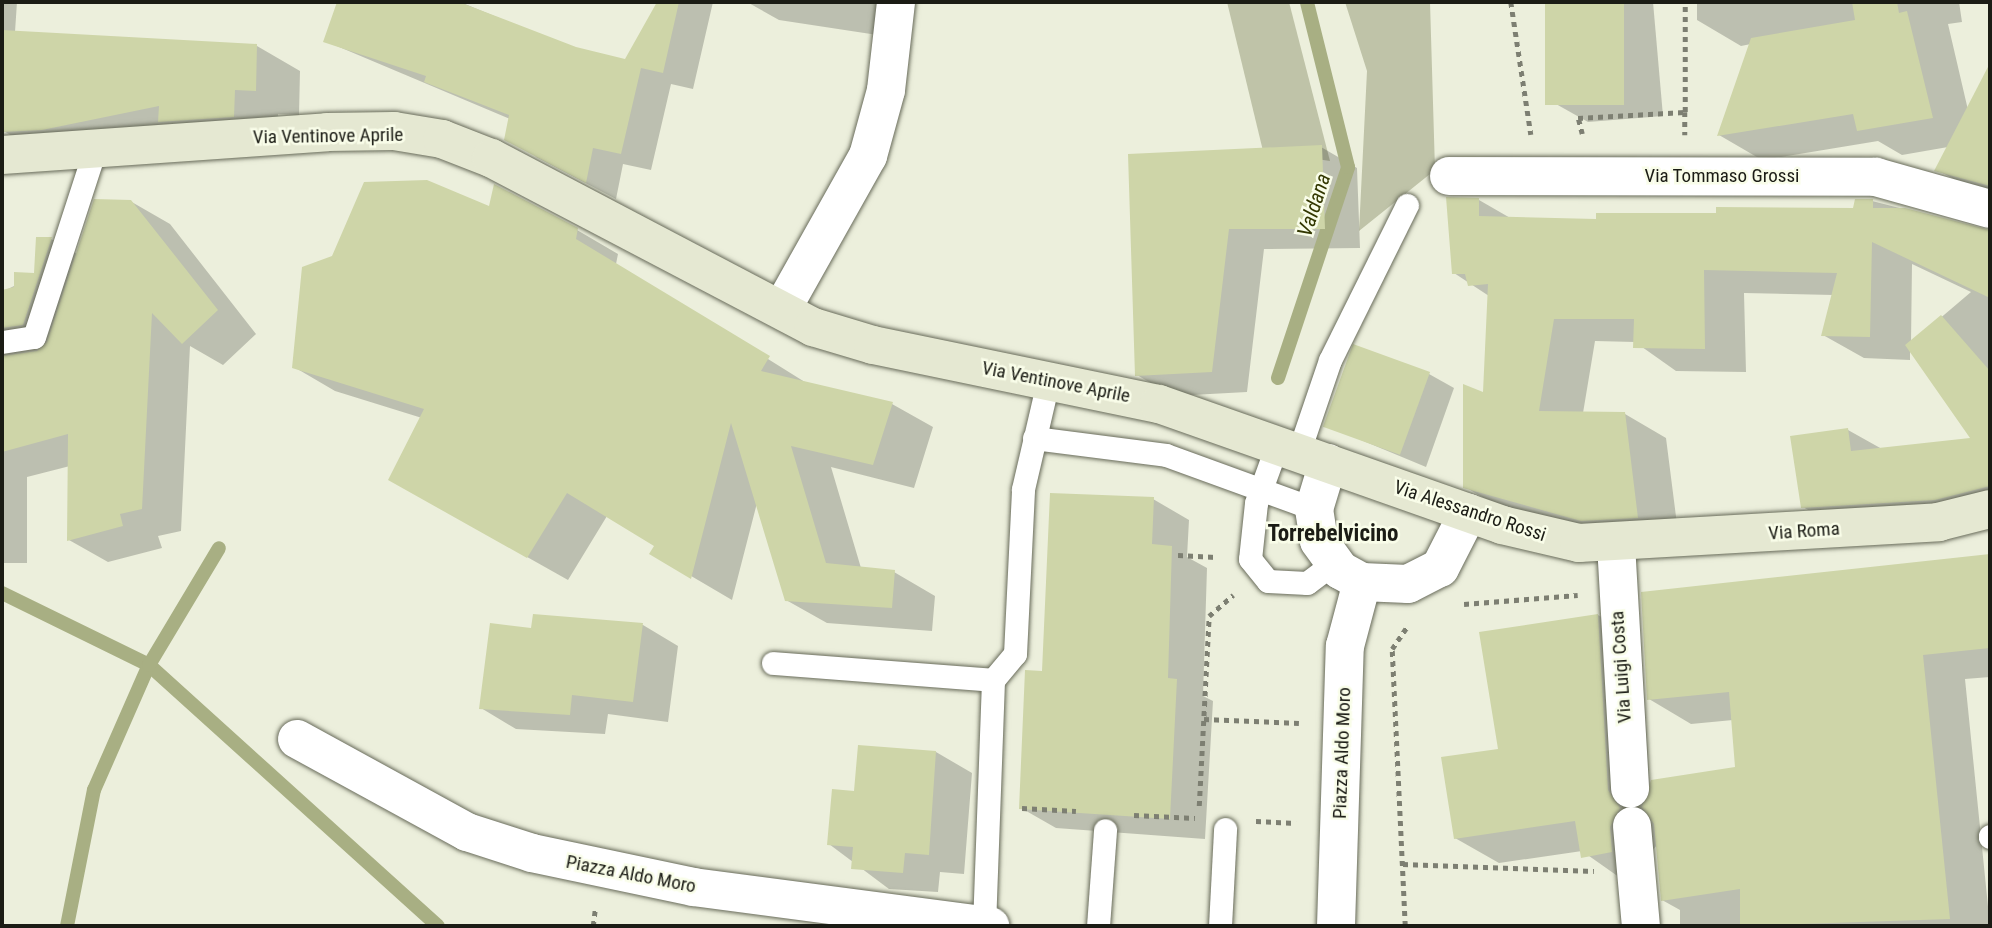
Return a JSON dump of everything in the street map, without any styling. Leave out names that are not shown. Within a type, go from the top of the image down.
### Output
[{"type":"main road","name":"Via Ventinove Aprile","points":[[2,155],[327,132],[394,131],[442,139],[491,158],[813,327],[873,345],[1049,377],[1159,404],[1301,453]]},
{"type":"main road","name":"Via Alessandro Rossi","points":[[1301,453],[1537,535],[1616,544]]},
{"type":"main road","name":"Via Roma","points":[[1616,544],[1938,522],[1990,509]]},
{"type":"street","points":[[782,309],[868,156],[886,90],[897,2]]},
{"type":"street","name":"Via Tommaso Grossi","points":[[1449,176],[1876,177],[1990,209]]},
{"type":"street","points":[[1301,453],[1319,541],[1348,573],[1408,584],[1440,568],[1468,513]]},
{"type":"street","name":"Via Luigi Costa","points":[[1616,544],[1630,789]]},
{"type":"street","name":"Piazza Aldo Moro","points":[[1336,926],[1348,573]]},
{"type":"street","name":"Piazza Aldo Moro","points":[[297,739],[467,832],[532,853],[693,887],[990,926]]},
{"type":"street","points":[[1632,827],[1641,926]]},
{"type":"lane","points":[[2,342],[34,337],[95,149]]},
{"type":"lane","points":[[1348,573],[1307,583],[1268,581],[1250,559],[1261,489],[1301,453],[1330,360],[1407,205]]},
{"type":"lane","points":[[984,926],[993,680],[1015,654],[1023,489],[1049,377]]},
{"type":"lane","points":[[1034,438],[1166,455],[1314,509]]},
{"type":"lane","points":[[773,663],[993,680]]},
{"type":"lane","points":[[1098,926],[1113,822]]},
{"type":"lane","points":[[1220,926],[1225,829]]},
{"type":"path","points":[[1511,2],[1538,177]]},
{"type":"path","points":[[1587,176],[1578,118],[1685,112],[1685,2]]},
{"type":"path","points":[[1113,822],[1199,818],[1209,617],[1260,570]]},
{"type":"path","points":[[1460,604],[1590,594]]},
{"type":"path","points":[[1405,926],[1392,649],[1413,618]]},
{"type":"path","points":[[1204,719],[1306,723]]},
{"type":"path","points":[[988,806],[1081,812]]},
{"type":"path","points":[[1251,821],[1308,823]]},
{"type":"path","points":[[1403,864],[1636,873]]},
{"type":"green space","points":[[1227,2],[1289,2],[1330,161],[1263,151]]},
{"type":"green space","points":[[1345,2],[1430,2],[1435,170],[1359,231],[1367,71]]},
{"type":"building","points":[[337,2],[459,2],[576,47],[625,59],[657,2],[679,2],[663,73],[641,68],[621,154],[593,148],[586,183],[504,140],[509,115],[424,82],[426,76],[323,42]]},
{"type":"building","points":[[1545,2],[1624,2],[1624,105],[1545,105]]},
{"type":"building","points":[[1852,2],[1897,2],[1899,13],[1907,11],[1933,118],[1857,131],[1853,114],[1717,136],[1751,38],[1855,20]]},
{"type":"building","points":[[2,30],[257,44],[256,91],[235,90],[234,117],[158,122],[159,106],[42,130],[2,132]]},
{"type":"building","points":[[1990,63],[1990,186],[1934,171]]},
{"type":"building","points":[[1322,145],[1325,229],[1229,229],[1212,372],[1135,376],[1128,154]]},
{"type":"building","points":[[427,180],[489,206],[494,184],[578,228],[576,239],[770,356],[761,371],[893,402],[873,465],[791,446],[826,563],[895,570],[892,608],[785,601],[731,423],[691,579],[649,554],[654,546],[567,493],[527,558],[388,480],[424,409],[292,368],[302,267],[332,256],[364,182]]},
{"type":"building","points":[[1446,197],[1479,198],[1479,216],[1596,219],[1596,213],[1716,213],[1716,207],[1853,208],[1855,199],[1873,199],[1873,208],[1905,208],[1990,230],[1990,298],[1872,242],[1870,337],[1821,336],[1837,273],[1704,270],[1705,349],[1633,348],[1634,319],[1554,319],[1539,411],[1625,412],[1638,518],[1581,521],[1463,488],[1463,384],[1483,392],[1488,284],[1468,286],[1465,274],[1452,274]]},
{"type":"building","points":[[94,199],[131,200],[218,310],[182,344],[152,313],[142,509],[120,514],[123,526],[67,541],[68,434],[2,452],[2,356],[37,351],[47,342]]},
{"type":"building","points":[[36,237],[52,237],[23,325],[2,328],[2,290],[14,287],[14,272],[34,273]]},
{"type":"building","points":[[1941,315],[1990,371],[1990,486],[1935,500],[1801,508],[1790,436],[1848,428],[1851,451],[1970,438],[1905,345]]},
{"type":"building","points":[[1353,344],[1430,372],[1400,455],[1323,427]]},
{"type":"building","points":[[1050,493],[1154,497],[1152,544],[1172,546],[1168,678],[1177,679],[1170,819],[1019,809],[1025,670],[1042,671]]},
{"type":"building","points":[[1990,554],[1990,648],[1923,655],[1950,919],[1740,926],[1740,889],[1661,901],[1654,824],[1642,807],[1651,780],[1735,767],[1729,692],[1647,700],[1641,592]]},
{"type":"building","points":[[533,614],[643,623],[633,702],[572,695],[570,715],[479,709],[490,623],[531,628]]},
{"type":"building","points":[[1598,614],[1608,790],[1620,808],[1610,827],[1612,852],[1581,858],[1575,821],[1454,839],[1441,757],[1498,749],[1479,632]]},
{"type":"building","points":[[858,745],[936,751],[929,855],[905,853],[903,873],[851,869],[853,847],[827,845],[832,789],[854,791]]},
{"type":"waterway","name":"Valdana","points":[[1278,378],[1348,167],[1307,2]]},
{"type":"waterway","points":[[67,926],[94,790],[149,665],[219,548]]},
{"type":"waterway","points":[[2,593],[149,665],[438,926]]},
{"type":"district","name":"Torrebelvicino","points":[[1333,534]]}]
